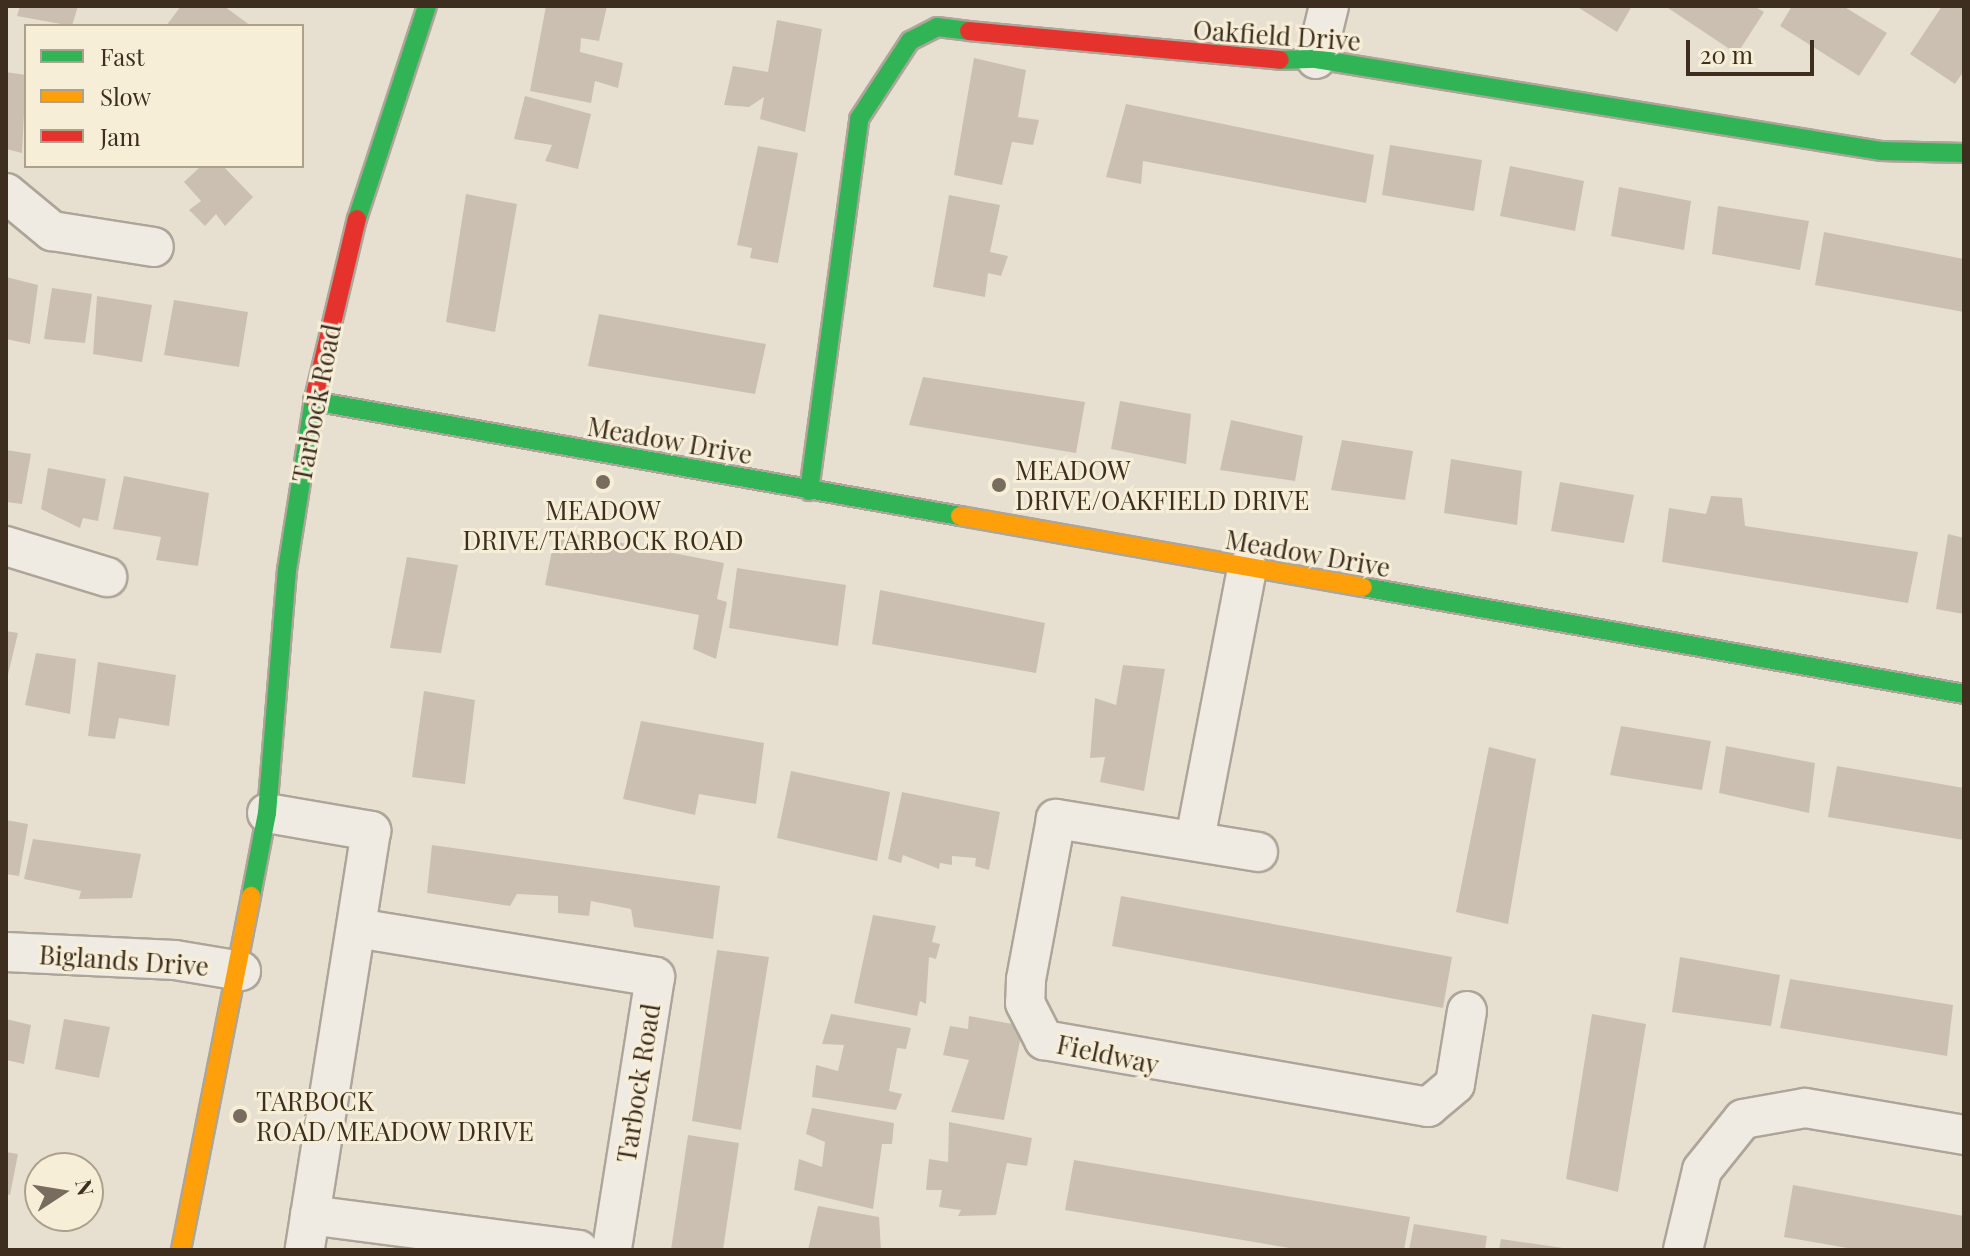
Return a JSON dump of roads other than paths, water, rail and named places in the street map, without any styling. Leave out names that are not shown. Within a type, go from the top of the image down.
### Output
[{"type":"street","name":"Tarbock Road","points":[[181,1250],[241,971],[267,813],[287,570],[313,401],[371,162],[427,6]]},
{"type":"street","points":[[1316,59],[1329,6]]},
{"type":"street","name":"Oakfield Drive","points":[[809,491],[859,119],[910,41],[937,27],[1240,61],[1316,59],[1881,151],[1964,153]]},
{"type":"street","points":[[6,193],[52,231],[154,247]]},
{"type":"street","name":"Meadow Drive","points":[[313,401],[1964,694]]},
{"type":"street","points":[[6,546],[107,577]]},
{"type":"street","points":[[1195,839],[1247,568]]},
{"type":"street","points":[[267,813],[371,831],[307,1232],[579,1250]]},
{"type":"street","name":"Fieldway","points":[[1258,852],[1195,839],[1056,819],[1026,980],[1025,1003],[1044,1040],[1428,1107],[1455,1084],[1467,1011]]},
{"type":"street","name":"Tarbock Road","points":[[357,928],[655,977],[612,1250]]},
{"type":"street","name":"Biglands Drive","points":[[6,952],[175,960],[241,971]]},
{"type":"street","points":[[1683,1250],[1702,1170],[1743,1119],[1805,1108],[1964,1135]]},
{"type":"place","name":"MEADOW DRIVE/TARBOCK ROAD","points":[[603,482]]},
{"type":"place","name":"MEADOW DRIVE/OAKFIELD DRIVE","points":[[999,485]]},
{"type":"place","name":"TARBOCK ROAD/MEADOW DRIVE","points":[[240,1116]]}]
